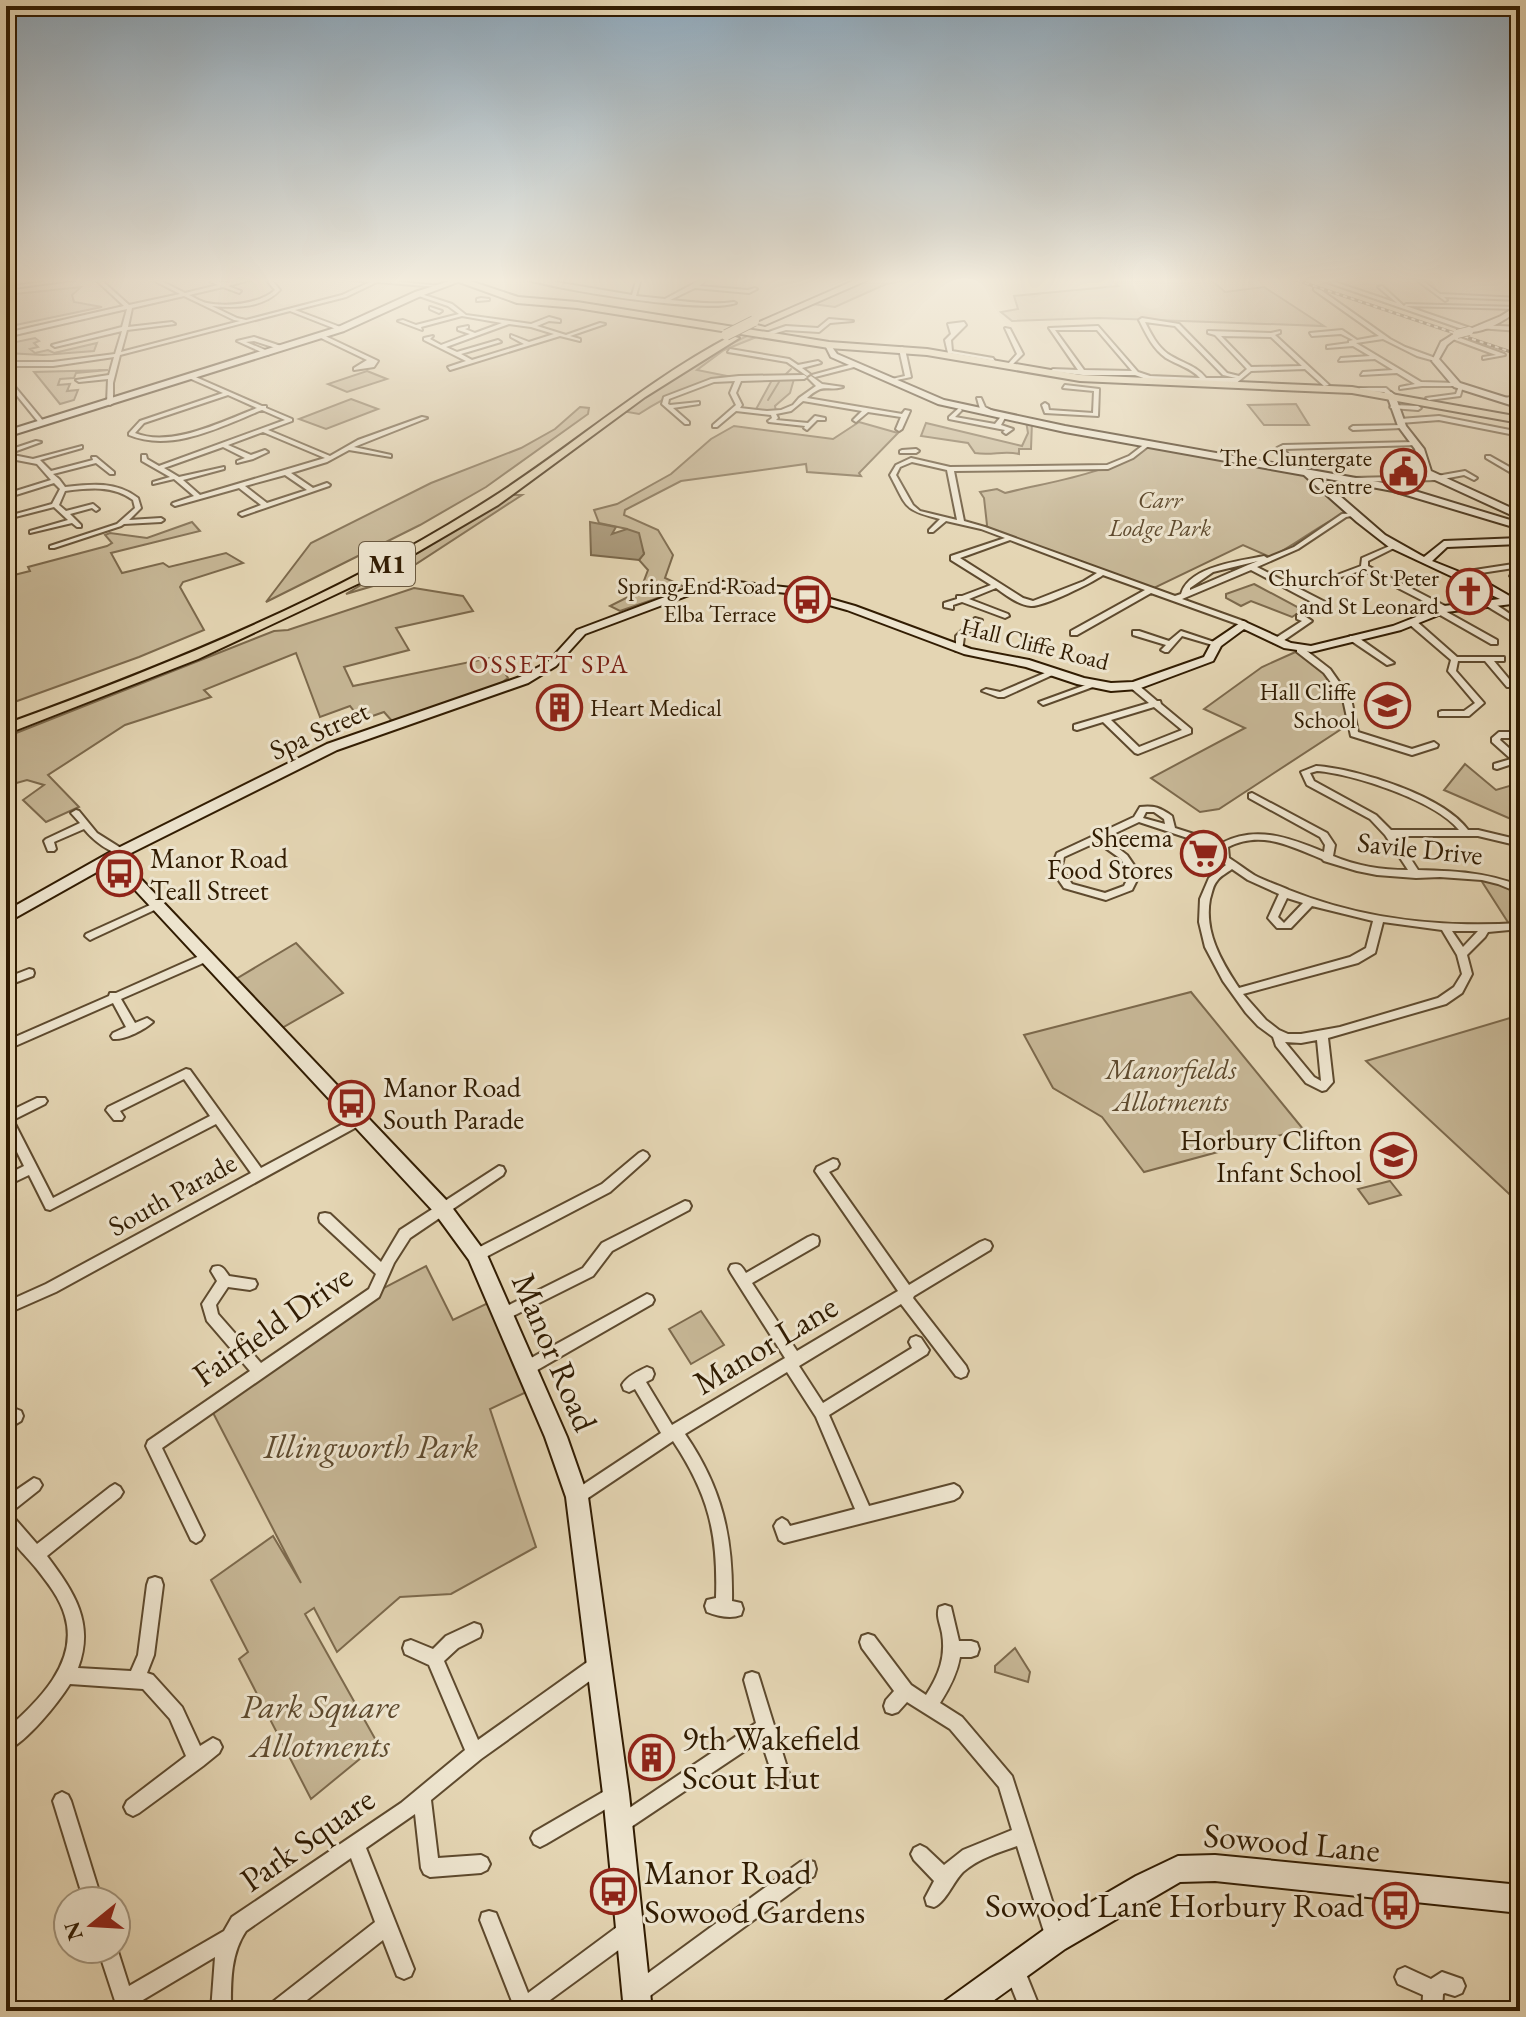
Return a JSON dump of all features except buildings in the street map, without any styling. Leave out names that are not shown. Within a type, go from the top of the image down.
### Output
[{"type":"highway","name":"M1","points":[[6,718],[242,625],[382,557],[482,499],[648,381],[666,372]]},
{"type":"highway","name":"M1","points":[[6,729],[247,630],[390,562],[495,501],[623,405],[677,372]]},
{"type":"highway","points":[[1048,372],[1080,378],[1236,381],[1520,420]]},
{"type":"street","points":[[110,403],[113,372]]},
{"type":"street","points":[[6,434],[207,372]]},
{"type":"street","points":[[759,379],[761,372]]},
{"type":"street","points":[[804,372],[820,386]]},
{"type":"street","points":[[687,423],[663,402],[666,398],[699,384],[826,372]]},
{"type":"street","points":[[871,372],[926,398],[1065,429],[1417,493],[1520,526]]},
{"type":"street","points":[[894,380],[908,377],[907,372]]},
{"type":"street","points":[[1076,372],[1136,373],[1149,378],[1236,381],[1246,372]]},
{"type":"street","points":[[1199,372],[1204,380]]},
{"type":"street","points":[[1223,372],[1236,381]]},
{"type":"street","points":[[1312,372],[1326,385]]},
{"type":"street","points":[[1363,374],[1384,372]]},
{"type":"street","points":[[1399,372],[1422,384]]},
{"type":"street","points":[[1429,398],[1458,395],[1459,386],[1447,372]]},
{"type":"street","points":[[79,380],[111,377]]},
{"type":"street","points":[[161,467],[290,420],[191,377]]},
{"type":"street","points":[[6,378],[42,423]]},
{"type":"street","points":[[724,426],[712,425],[737,409],[740,402],[733,390],[739,378]]},
{"type":"street","points":[[1402,388],[1422,384],[1459,386],[1516,404]]},
{"type":"street","points":[[737,409],[773,413],[791,409],[820,386],[841,386]]},
{"type":"street","points":[[1047,406],[1047,412],[1096,415],[1097,390],[1065,387]]},
{"type":"street","points":[[1360,390],[1386,390],[1415,444],[1423,468],[1520,516]]},
{"type":"street","points":[[229,393],[135,425],[131,434],[144,440],[170,439],[264,407]]},
{"type":"street","points":[[6,399],[20,396]]},
{"type":"street","points":[[801,399],[905,413],[899,428],[910,428]]},
{"type":"street","points":[[979,399],[982,408],[993,413]]},
{"type":"street","points":[[1392,401],[1418,408]]},
{"type":"street","points":[[668,406],[697,403]]},
{"type":"street","points":[[856,420],[868,409]]},
{"type":"street","points":[[959,410],[951,418],[1010,429],[1006,432]]},
{"type":"street","points":[[773,413],[771,421],[809,426],[815,418],[823,419]]},
{"type":"street","points":[[1065,429],[1070,413]]},
{"type":"street","points":[[661,417],[677,415]]},
{"type":"street","points":[[997,426],[1005,415]]},
{"type":"street","points":[[175,504],[330,458],[349,447],[424,418]]},
{"type":"street","points":[[1350,427],[1439,418],[1520,434]]},
{"type":"street","points":[[403,426],[412,429]]},
{"type":"street","points":[[265,431],[330,458]]},
{"type":"street","points":[[1395,438],[1402,444]]},
{"type":"street","points":[[1148,444],[1131,457],[1108,467],[950,469],[910,454],[893,475],[910,506],[1152,589],[1182,596],[1300,650],[1327,671],[1347,699],[1349,724],[1354,734],[1412,756],[1434,745]]},
{"type":"street","points":[[1415,444],[1282,447],[1302,470],[1394,546],[1455,575],[1486,584],[1516,600]]},
{"type":"street","points":[[6,454],[42,446],[78,445],[112,473]]},
{"type":"street","points":[[224,445],[251,458]]},
{"type":"street","points":[[35,460],[42,446]]},
{"type":"street","points":[[349,447],[389,456]]},
{"type":"street","points":[[379,462],[401,450]]},
{"type":"street","points":[[239,462],[265,452]]},
{"type":"street","points":[[6,454],[35,460],[54,476],[63,489]]},
{"type":"street","points":[[55,505],[76,523],[34,534],[19,519],[7,500],[92,455]]},
{"type":"street","points":[[1488,457],[1516,472]]},
{"type":"street","points":[[6,464],[17,458]]},
{"type":"street","points":[[141,458],[161,467],[198,496]]},
{"type":"street","points":[[155,483],[222,468]]},
{"type":"street","points":[[950,469],[961,523]]},
{"type":"street","points":[[285,472],[311,489]]},
{"type":"street","points":[[1352,480],[1436,477],[1467,472],[1474,478]]},
{"type":"street","points":[[239,485],[264,504]]},
{"type":"street","points":[[242,514],[327,485]]},
{"type":"street","points":[[63,489],[107,486],[128,491],[138,488]]},
{"type":"street","points":[[19,519],[55,505],[63,489]]},
{"type":"street","points":[[125,522],[138,503],[128,491]]},
{"type":"street","points":[[64,514],[93,506],[96,509]]},
{"type":"street","points":[[1182,596],[1273,559],[1296,548],[1344,515],[1355,514]]},
{"type":"street","points":[[922,529],[933,531],[944,519]]},
{"type":"street","points":[[60,556],[49,544],[125,522],[161,520]]},
{"type":"street","points":[[1007,540],[954,558],[1033,604],[1087,583],[1103,572]]},
{"type":"street","points":[[1425,562],[1444,544],[1520,541]]},
{"type":"street","points":[[1364,567],[1365,560],[1394,546]]},
{"type":"street","points":[[6,557],[11,553],[7,547]]},
{"type":"street","points":[[1182,596],[1187,587],[1211,570],[1251,559],[1273,559]]},
{"type":"street","points":[[1455,575],[1516,566],[1518,575]]},
{"type":"street","points":[[1251,567],[1326,606]]},
{"type":"street","points":[[1341,575],[1364,567],[1494,642]]},
{"type":"street","points":[[950,607],[947,605],[960,598],[997,585]]},
{"type":"street","name":"Hall Cliffe Road","points":[[552,664],[581,632],[709,586],[770,587],[851,608],[959,649],[1097,684],[1134,686],[1209,659],[1216,644],[1243,624]]},
{"type":"street","points":[[1074,633],[1152,589]]},
{"type":"street","points":[[960,598],[1005,616]]},
{"type":"street","points":[[1300,650],[1412,622],[1441,610],[1516,600]]},
{"type":"street","points":[[1488,603],[1520,624]]},
{"type":"street","points":[[1277,641],[1308,621],[1300,617]]},
{"type":"street","points":[[959,649],[960,636],[978,620]]},
{"type":"street","points":[[1412,622],[1455,659],[1501,659]]},
{"type":"street","points":[[1136,633],[1168,647],[1181,633],[1216,644]]},
{"type":"street","points":[[1353,638],[1390,663]]},
{"type":"street","points":[[1452,671],[1455,659]]},
{"type":"street","points":[[1488,660],[1511,685]]},
{"type":"street","name":"Spa Street","points":[[6,918],[116,855],[332,747],[524,680],[552,664]]},
{"type":"street","points":[[1440,671],[1452,671],[1480,703],[1458,717],[1442,714]]},
{"type":"street","points":[[986,691],[1001,695],[1055,672]]},
{"type":"street","points":[[1043,702],[1097,684]]},
{"type":"street","points":[[1105,719],[1135,749],[1147,750],[1189,729],[1134,686]]},
{"type":"street","points":[[1076,728],[1157,703]]},
{"type":"street","points":[[1519,762],[1495,737],[1520,735]]},
{"type":"street","points":[[1497,766],[1519,762]]},
{"type":"street","points":[[1416,875],[1389,833],[1373,817],[1305,779],[1309,768],[1333,771],[1405,793],[1448,814],[1465,832]]},
{"type":"street","points":[[1252,796],[1267,800],[1324,835],[1330,845],[1327,859]]},
{"type":"street","points":[[76,813],[84,825],[116,855]]},
{"type":"street","points":[[1097,837],[1124,857],[1135,874],[1128,888],[1106,897],[1068,886],[1056,869],[1060,855],[1097,837],[1138,819],[1223,846],[1224,859],[1231,865],[1310,901],[1378,920],[1445,927],[1520,926]]},
{"type":"street","points":[[45,845],[84,825]]},
{"type":"street","points":[[1389,833],[1465,832],[1520,843]]},
{"type":"street","name":"Savile Drive","points":[[1223,846],[1240,837],[1268,837],[1327,859],[1372,871],[1479,877],[1520,890]]},
{"type":"street","name":"Manor Road","points":[[116,855],[206,957],[441,1207],[477,1255],[504,1314],[577,1497],[616,1794],[637,2002]]},
{"type":"street","points":[[1231,865],[1212,879],[1204,917],[1205,933],[1237,992],[1279,1036],[1302,1039],[1442,1001],[1458,990],[1467,974],[1462,954],[1445,927]]},
{"type":"street","points":[[1285,892],[1273,918],[1281,926],[1287,926],[1310,901]]},
{"type":"street","points":[[90,936],[159,904]]},
{"type":"street","points":[[1237,992],[1354,960],[1371,950],[1378,920]]},
{"type":"street","points":[[1462,954],[1485,927]]},
{"type":"street","points":[[6,1046],[206,957]]},
{"type":"street","points":[[6,982],[29,973]]},
{"type":"street","points":[[114,996],[133,1029]]},
{"type":"street","points":[[117,1036],[147,1022]]},
{"type":"street","points":[[1279,1036],[1280,1043],[1310,1080],[1322,1087],[1327,1082],[1322,1034]]},
{"type":"street","points":[[118,1117],[112,1110],[186,1073],[259,1174]]},
{"type":"street","points":[[41,1101],[6,1118],[50,1205],[217,1118]]},
{"type":"street","name":"South Parade","points":[[6,1308],[62,1283],[360,1120]]},
{"type":"street","points":[[477,1255],[606,1188],[643,1156]]},
{"type":"street","points":[[833,1164],[821,1171],[961,1371]]},
{"type":"street","points":[[6,1181],[31,1168]]},
{"type":"street","name":"Fairfield Drive","points":[[196,1535],[153,1446],[258,1370],[374,1293],[405,1234],[499,1171]]},
{"type":"street","points":[[504,1314],[588,1272],[607,1247],[685,1206]]},
{"type":"street","points":[[323,1218],[384,1273]]},
{"type":"street","points":[[794,1235],[807,1244],[740,1275],[821,1412],[865,1515]]},
{"type":"street","name":"Manor Lane","points":[[577,1497],[673,1434],[985,1246]]},
{"type":"street","points":[[250,1284],[222,1276],[209,1310],[258,1370]]},
{"type":"street","points":[[527,1368],[647,1300]]},
{"type":"street","points":[[821,1412],[922,1350],[916,1342]]},
{"type":"street","points":[[638,1380],[705,1476],[714,1497],[725,1554],[724,1608]]},
{"type":"street","points":[[6,1507],[34,1485]]},
{"type":"street","points":[[35,1556],[115,1492]]},
{"type":"street","points":[[782,1526],[784,1535],[954,1492]]},
{"type":"street","points":[[6,1519],[74,1615],[74,1653],[64,1675],[47,1703],[6,1742]]},
{"type":"street","points":[[137,1678],[146,1655],[155,1585]]},
{"type":"street","points":[[930,1704],[962,1649],[945,1613]]},
{"type":"street","points":[[435,1659],[452,1642],[474,1631]]},
{"type":"street","points":[[868,1642],[905,1691],[930,1704],[962,1729],[996,1767],[1014,1800],[1020,1836],[1055,1939]]},
{"type":"street","points":[[411,1648],[435,1659],[475,1753]]},
{"type":"street","name":"Park Square","points":[[113,1965],[124,2000],[228,1939],[239,1924],[422,1797],[475,1753],[599,1664]]},
{"type":"street","points":[[64,1675],[137,1678],[157,1689],[176,1713],[197,1760]]},
{"type":"street","points":[[752,1680],[781,1777]]},
{"type":"street","points":[[892,1706],[905,1691]]},
{"type":"street","points":[[618,1825],[765,1727]]},
{"type":"street","points":[[133,1807],[213,1747]]},
{"type":"street","points":[[540,1838],[616,1794]]},
{"type":"street","points":[[422,1797],[430,1868],[481,1864]]},
{"type":"street","points":[[62,1801],[88,1885]]},
{"type":"street","points":[[934,1898],[944,1878],[975,1851],[1020,1836]]},
{"type":"street","points":[[355,1843],[404,1969]]},
{"type":"street","points":[[920,1854],[944,1878]]},
{"type":"street","name":"Sowood Lane","points":[[955,2011],[1055,1939],[1178,1869],[1215,1868],[1518,1902]]},
{"type":"street","points":[[637,2002],[807,1869]]},
{"type":"street","points":[[489,1920],[521,2010],[629,1931]]},
{"type":"street","points":[[277,2011],[386,1925]]},
{"type":"street","points":[[221,2011],[223,1956],[228,1939]]},
{"type":"street","points":[[1015,1970],[1031,2011]]},
{"type":"street","points":[[1405,1977],[1433,1990]]},
{"type":"street","points":[[1432,2011],[1433,1990],[1442,1982],[1455,1986]]},
{"type":"green space","points":[[34,372],[85,372],[76,373],[74,378],[60,379],[58,385],[70,384],[67,391],[78,390],[74,400],[60,404]]},
{"type":"green space","points":[[364,372],[387,379],[347,392],[328,384]]},
{"type":"green space","points":[[682,372],[708,372],[732,377],[684,390],[639,414],[622,411]]},
{"type":"green space","points":[[794,379],[790,393],[775,406],[776,412],[755,411],[772,380]]},
{"type":"green space","points":[[351,399],[378,409],[326,429],[299,419]]},
{"type":"green space","points":[[1296,404],[1309,425],[1264,425],[1248,405]]},
{"type":"green space","points":[[580,407],[589,408],[588,414],[486,487],[420,525],[266,602],[311,543],[431,483],[521,448],[555,429]]},
{"type":"green space","points":[[1026,421],[1032,422],[1031,449],[1019,449],[1019,454],[975,453],[968,443],[921,436],[926,423],[1022,446],[1028,433]]},
{"type":"green space","points":[[859,422],[898,433],[859,473],[861,476],[807,472],[806,464],[681,481],[625,510],[624,515],[658,530],[673,555],[665,578],[687,588],[620,611],[610,606],[640,591],[648,570],[639,560],[644,553],[627,529],[599,523],[594,510],[617,504],[671,474],[711,439],[734,426],[833,439]]},
{"type":"green space","name":"Carr Lodge Park","points":[[1148,444],[1307,475],[1352,513],[1333,520],[1270,557],[1243,545],[1152,589],[983,528],[987,525],[984,498],[980,492],[997,489],[1005,493],[1080,476],[1133,455]]},
{"type":"green space","points":[[510,495],[522,495],[390,581],[346,594]]},
{"type":"green space","points":[[192,522],[200,531],[111,553],[122,573],[163,563],[169,567],[226,553],[243,563],[183,582],[180,587],[204,630],[6,705],[6,577],[30,571],[28,567],[107,546],[112,543],[105,535],[110,533],[147,538]]},
{"type":"green space","points":[[1254,584],[1303,610],[1292,617],[1251,601],[1241,606],[1226,598],[1226,594]]},
{"type":"green space","points":[[414,588],[463,596],[473,611],[396,628],[409,650],[344,667],[353,686],[494,657],[508,678],[494,688],[392,721],[384,712],[361,720],[350,706],[320,717],[296,653],[204,690],[211,697],[125,725],[48,775],[79,807],[46,822],[23,800],[44,785],[27,780],[6,786],[6,737],[274,631],[288,630]]},
{"type":"green space","points":[[1300,650],[1340,690],[1349,724],[1219,809],[1200,812],[1151,778],[1245,728],[1204,709],[1262,667]]},
{"type":"green space","points":[[1465,764],[1496,790],[1516,784],[1520,787],[1520,823],[1444,790]]},
{"type":"green space","points":[[1479,877],[1520,890],[1520,926],[1511,927]]},
{"type":"green space","points":[[296,943],[343,993],[275,1032],[231,982]]},
{"type":"green space","name":"Manorfields Allotments","points":[[1191,992],[1303,1129],[1144,1172],[1102,1117],[1053,1088],[1024,1035]]},
{"type":"green space","points":[[1520,1015],[1520,1204],[1366,1061]]},
{"type":"green space","points":[[1390,1181],[1401,1195],[1369,1204],[1358,1189]]},
{"type":"green space","name":"Illingworth Park","points":[[426,1266],[453,1320],[490,1302],[535,1388],[490,1409],[536,1547],[451,1594],[400,1597],[337,1652],[314,1608],[305,1614],[378,1744],[311,1799],[239,1659],[248,1652],[211,1580],[273,1536],[301,1583],[209,1405],[374,1293]]},
{"type":"green space","points":[[701,1311],[724,1345],[691,1364],[669,1329]]},
{"type":"green space","points":[[1015,1648],[1030,1672],[1028,1682],[995,1672],[995,1666]]},
{"type":"shaded area","points":[[590,522],[616,527],[612,534],[627,529],[639,533],[644,554],[639,560],[591,555]]},
{"type":"waterway","points":[[784,376],[788,372]]},
{"type":"waterway","points":[[768,400],[779,382]]},
{"type":"place","name":"The Cluntergate Centre","points":[[1403,472]]},
{"type":"place","name":"Church of St Peter and St Leonard","points":[[1470,592]]},
{"type":"place","name":"Spring End Road Elba Terrace","points":[[807,600]]},
{"type":"place","name":"Hall Cliffe School","points":[[1387,706]]},
{"type":"place","name":"Heart Medical","points":[[559,708]]},
{"type":"place","name":"Sheema Food Stores","points":[[1204,853]]},
{"type":"place","name":"Manor Road Teall Street","points":[[119,874]]},
{"type":"place","name":"Manor Road South Parade","points":[[352,1103]]},
{"type":"place","name":"Horbury Clifton Infant School","points":[[1393,1156]]},
{"type":"place","name":"9th Wakefield Scout Hut","points":[[651,1758]]},
{"type":"place","name":"Manor Road Sowood Gardens","points":[[613,1892]]},
{"type":"place","name":"Sowood Lane Horbury Road","points":[[1395,1905]]},
{"type":"district","name":"OSSETT SPA","points":[[549,664]]},
{"type":"park label","name":"Park Square Allotments","points":[[320,1726]]}]
